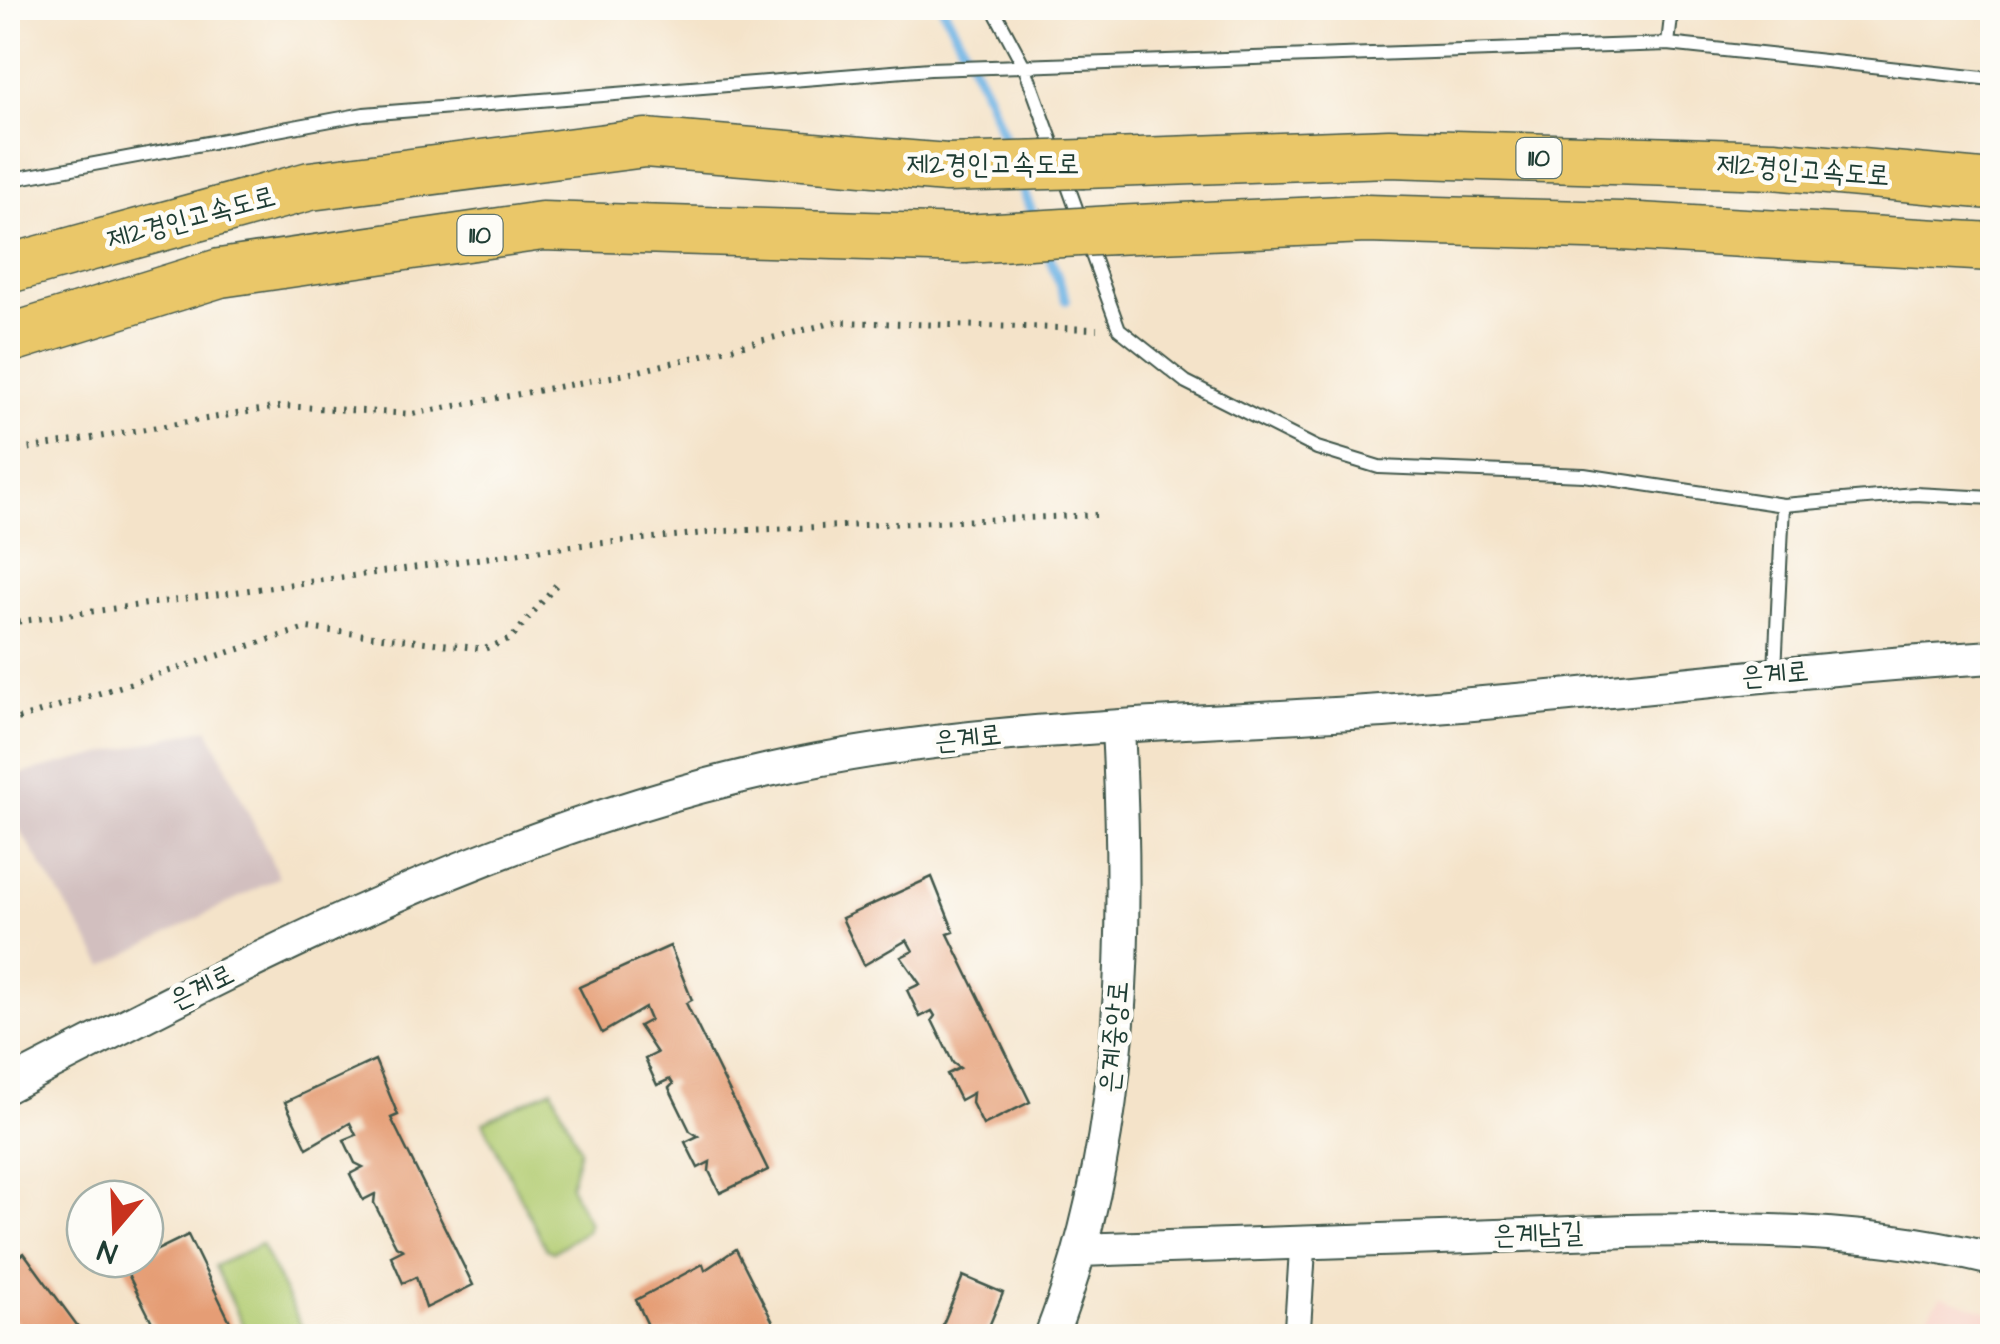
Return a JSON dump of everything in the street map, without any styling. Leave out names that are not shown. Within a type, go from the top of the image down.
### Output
[{"type":"highway","name":"제2경인고속도로","points":[[8,269],[310,186],[645,144],[947,168],[1389,153],[1772,165],[1992,185]]},
{"type":"highway","name":"110","points":[[8,338],[220,272],[542,226],[965,238],[1366,219],[1621,226],[1992,247]]},
{"type":"street","name":"은계로","points":[[8,1086],[334,924],[459,868],[574,826],[768,770],[996,733],[1118,729],[1515,702],[1775,674],[1992,657]]},
{"type":"street","name":"은계중앙로","points":[[1051,1336],[1082,1250],[1103,1149],[1120,992],[1123,826],[1118,729]]},
{"type":"street","name":"은계남길","points":[[1082,1250],[1584,1232],[1792,1231],[1936,1245],[1992,1260]]},
{"type":"street","points":[[1297,1336],[1303,1242]]},
{"type":"lane","points":[[992,8],[1026,68],[1119,329],[1186,382],[1317,448],[1379,467],[1584,475],[1783,505],[1916,494],[1992,498]]},
{"type":"lane","points":[[1668,44],[1672,8]]},
{"type":"lane","points":[[8,180],[364,114],[930,70],[1668,44],[1992,80]]},
{"type":"lane","points":[[1775,674],[1783,505]]},
{"type":"path","points":[[8,452],[284,406],[412,414],[627,374],[836,322],[1119,329]]},
{"type":"path","points":[[8,623],[572,546],[726,531],[1096,515]]},
{"type":"path","points":[[8,722],[306,628],[484,649],[511,639],[556,586]]},
{"type":"shaded area","points":[[208,728],[279,877],[104,966],[8,811],[8,777]]},
{"type":"shaded area","points":[[1941,1296],[1992,1313],[1992,1336],[1914,1336]]},
{"type":"green space","points":[[552,1089],[580,1149],[570,1186],[589,1224],[586,1231],[553,1252],[546,1249],[483,1122]]},
{"type":"green space","points":[[261,1244],[305,1334],[248,1336],[215,1266]]},
{"type":"building","points":[[932,877],[954,932],[948,934],[1030,1102],[983,1125],[972,1103],[973,1093],[960,1100],[947,1074],[960,1068],[953,1063],[932,1020],[935,1016],[932,1011],[920,1017],[907,990],[920,984],[901,957],[913,951],[907,940],[864,965],[842,918]]},
{"type":"building","points":[[670,946],[692,1000],[686,1003],[768,1170],[720,1193],[709,1171],[710,1162],[698,1168],[685,1142],[698,1136],[690,1131],[669,1088],[673,1084],[670,1079],[657,1085],[645,1059],[657,1053],[639,1026],[650,1020],[645,1008],[602,1033],[579,987]]},
{"type":"building","points":[[375,1060],[398,1115],[391,1118],[473,1285],[426,1308],[416,1277],[403,1283],[391,1256],[403,1250],[396,1246],[374,1203],[375,1194],[363,1200],[350,1174],[363,1167],[355,1163],[344,1140],[356,1135],[350,1123],[307,1148],[285,1102]]},
{"type":"building","points":[[188,1235],[237,1336],[159,1336],[130,1279],[165,1279],[165,1246]]},
{"type":"building","points":[[736,1249],[780,1336],[726,1336],[722,1328],[702,1336],[698,1328],[679,1336],[676,1331],[653,1336],[636,1300],[703,1264],[705,1270]]},
{"type":"building","points":[[24,1253],[85,1336],[20,1336],[14,1319],[8,1324],[8,1266]]},
{"type":"building","points":[[963,1276],[1003,1293],[985,1336],[938,1336]]},
{"type":"waterway","points":[[943,8],[982,83],[1010,154]]},
{"type":"waterway","points":[[1019,179],[1035,220]]},
{"type":"waterway","points":[[1045,245],[1066,300]]}]
